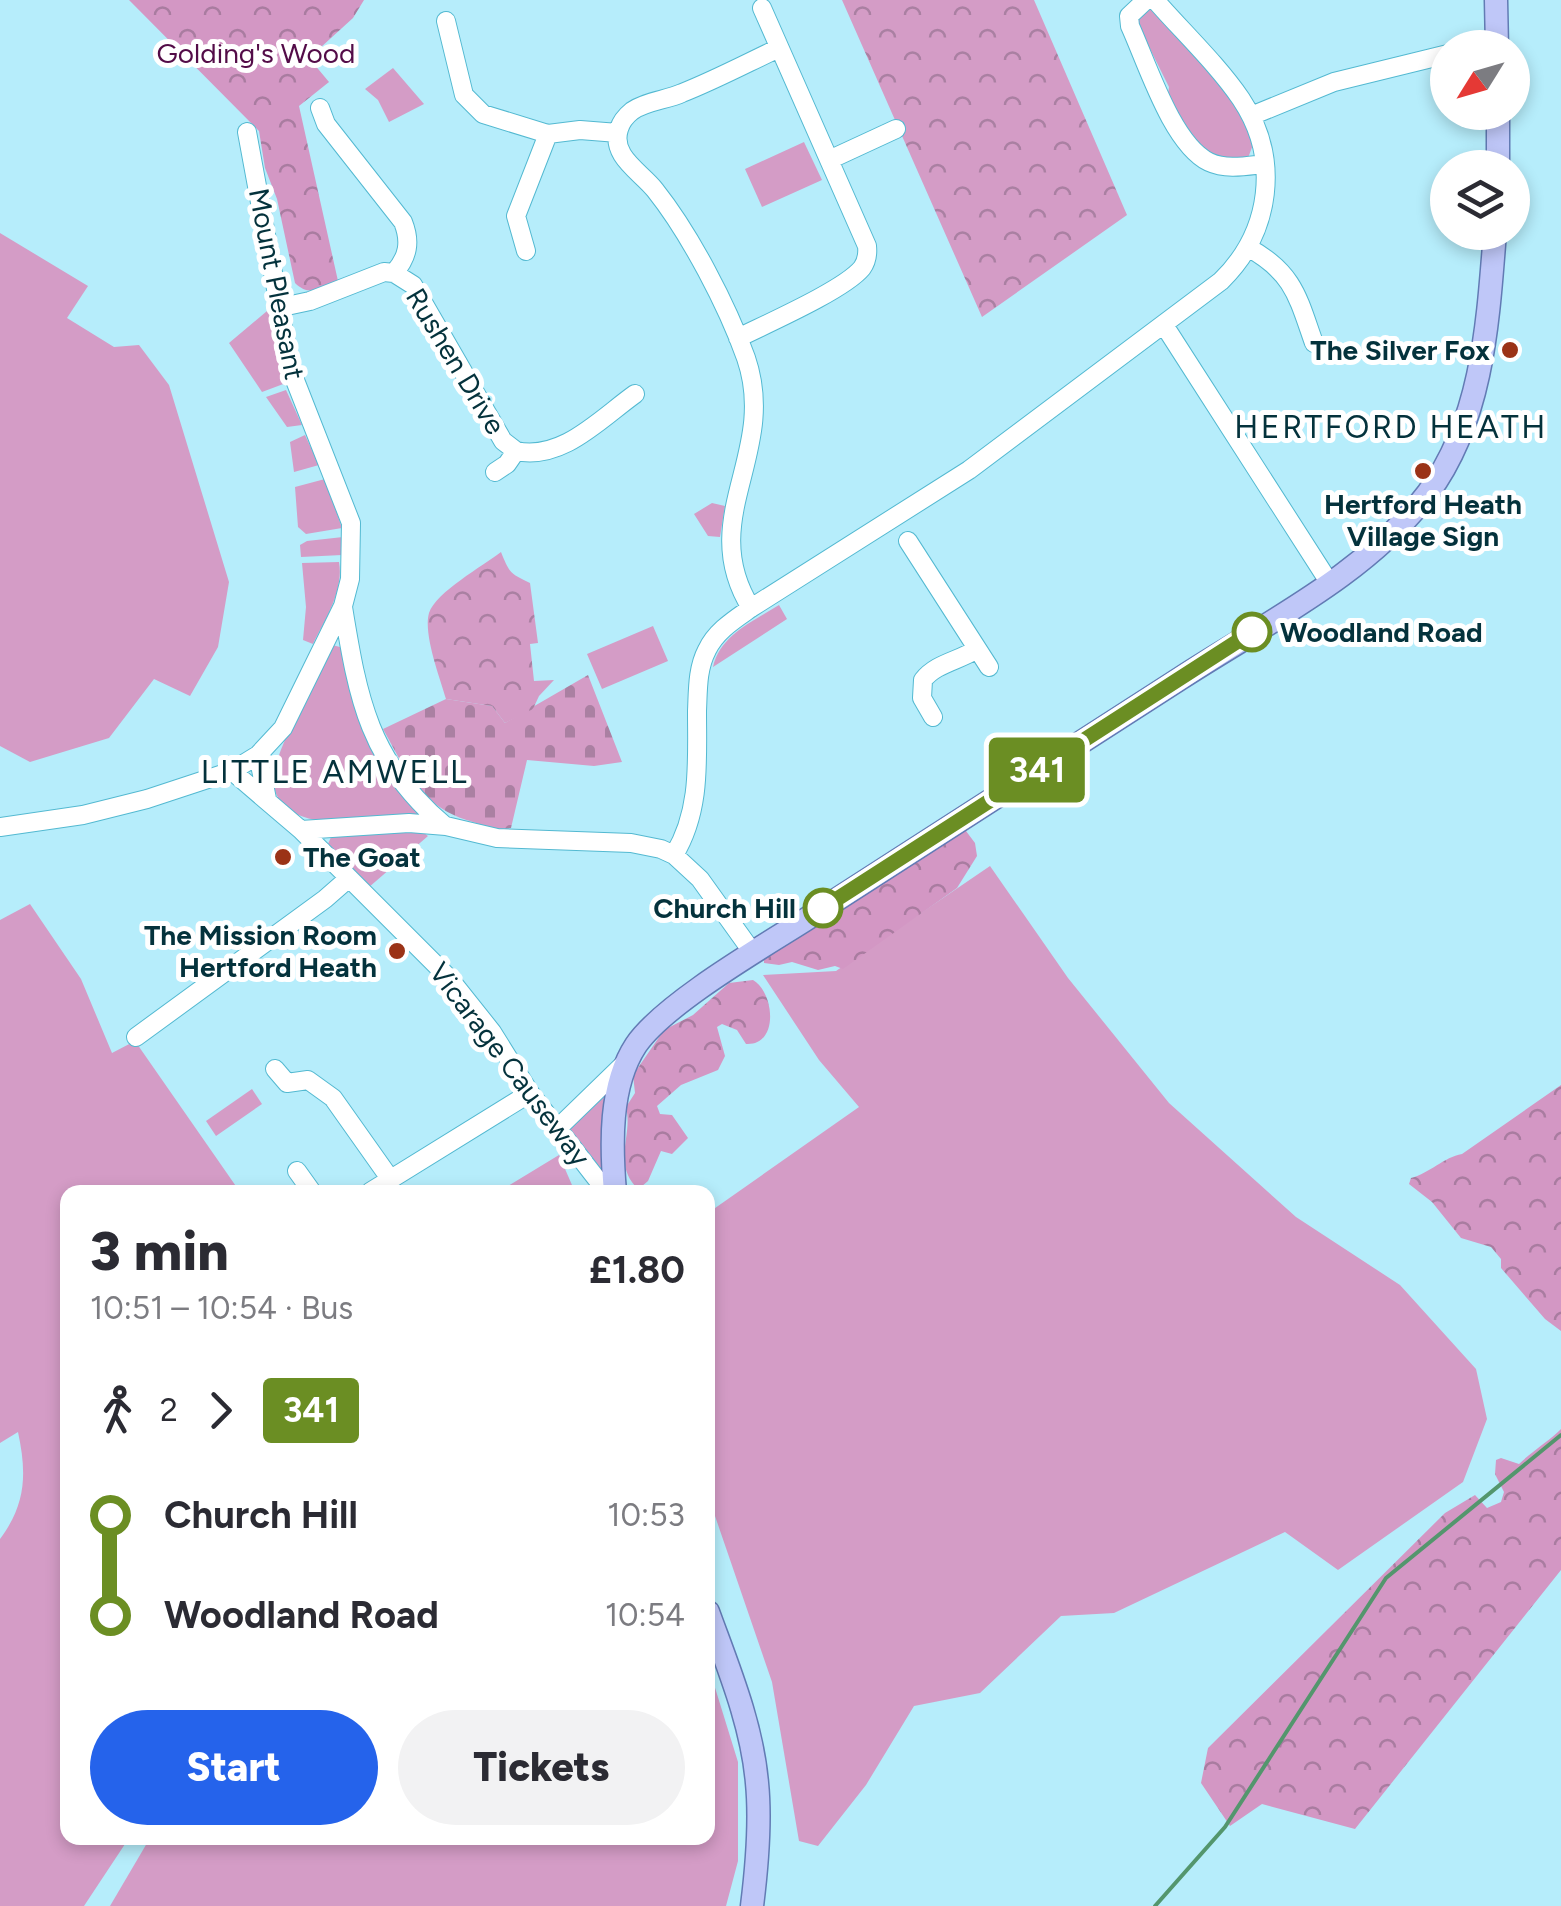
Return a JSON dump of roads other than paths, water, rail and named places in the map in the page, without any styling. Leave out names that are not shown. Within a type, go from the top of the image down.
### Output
[{"type":"main road","points":[[1491,30],[1496,0]]},
{"type":"main road","points":[[614,1185],[613,1132],[626,1062],[660,1019],[753,953],[1329,582],[1404,520],[1428,492],[1451,453],[1476,384],[1485,340],[1493,250]]},
{"type":"main road","points":[[715,1632],[746,1720],[757,1781],[758,1840],[752,1906]]},
{"type":"street","points":[[1146,0],[1128,20],[1183,138],[1198,154],[1222,166],[1264,164]]},
{"type":"street","points":[[674,855],[688,832],[695,806],[698,682],[704,656],[720,632],[751,608],[924,501],[1164,325],[1220,281],[1249,248],[1264,205],[1264,164],[1250,116],[1239,97],[1155,0]]},
{"type":"street","points":[[738,338],[858,272],[865,264],[867,246],[762,8]]},
{"type":"street","points":[[446,21],[461,86],[474,108],[496,120],[548,134],[580,130],[618,133]]},
{"type":"street","points":[[751,608],[734,578],[728,545],[753,431],[751,376],[738,338],[690,242],[653,187],[622,154],[618,133],[624,119],[640,106],[695,88],[779,48]]},
{"type":"street","points":[[1250,116],[1334,82],[1430,58]]},
{"type":"street","name":"Rushen Drive","points":[[320,108],[326,124],[408,233],[406,255],[394,273]]},
{"type":"street","points":[[829,160],[896,129]]},
{"type":"street","name":"Mount Pleasant","points":[[247,132],[296,384],[351,522],[350,579],[343,606],[283,728],[258,756]]},
{"type":"street","points":[[526,252],[516,216],[548,134]]},
{"type":"street","points":[[1249,248],[1274,262],[1292,284],[1314,343]]},
{"type":"street","name":"Rushen Drive","points":[[282,307],[310,301],[376,274],[394,273],[412,285],[504,441],[516,451],[528,454],[553,451],[635,394]]},
{"type":"street","points":[[1164,325],[1329,582]]},
{"type":"street","name":"Rushen Drive","points":[[495,472],[516,451]]},
{"type":"street","points":[[908,541],[924,501]]},
{"type":"street","points":[[866,537],[908,541]]},
{"type":"street","points":[[908,541],[989,668]]},
{"type":"street","name":"Mount Pleasant","points":[[343,606],[363,711],[376,740],[418,800],[446,826]]},
{"type":"street","points":[[933,717],[922,698],[923,680],[936,667],[962,659],[977,649]]},
{"type":"street","points":[[0,827],[114,808],[232,771],[258,756],[267,799]]},
{"type":"street","name":"Vicarage Causeway","points":[[232,771],[301,830],[458,989],[492,1032],[530,1093],[605,1185]]},
{"type":"street","points":[[301,830],[409,823],[446,826],[498,838],[632,843],[674,855],[700,879],[753,953]]},
{"type":"street","points":[[136,1037],[326,899],[349,878]]},
{"type":"street","points":[[559,1127],[626,1062]]},
{"type":"street","points":[[276,1070],[287,1083],[308,1080],[332,1098],[391,1180]]},
{"type":"street","points":[[382,1185],[530,1093]]},
{"type":"street","points":[[297,1171],[307,1185]]},
{"type":"waterway","points":[[1155,1906],[1225,1827],[1386,1578],[1561,1435]]},
{"type":"place","name":"The Silver Fox","points":[[1510,350]]},
{"type":"place","name":"Hertford Heath Village Sign","points":[[1423,471]]},
{"type":"place","name":"Woodland Road","points":[[1252,632]]},
{"type":"place","name":"The Goat","points":[[283,857]]},
{"type":"place","name":"Church Hill","points":[[823,908]]},
{"type":"place","name":"The Mission Room Hertford Heath","points":[[397,951]]},
{"type":"district","name":"HERTFORD HEATH","points":[[1391,427]]},
{"type":"district","name":"LITTLE AMWELL","points":[[335,772]]},
{"type":"park label","name":"Golding's Wood","points":[[256,53]]}]
